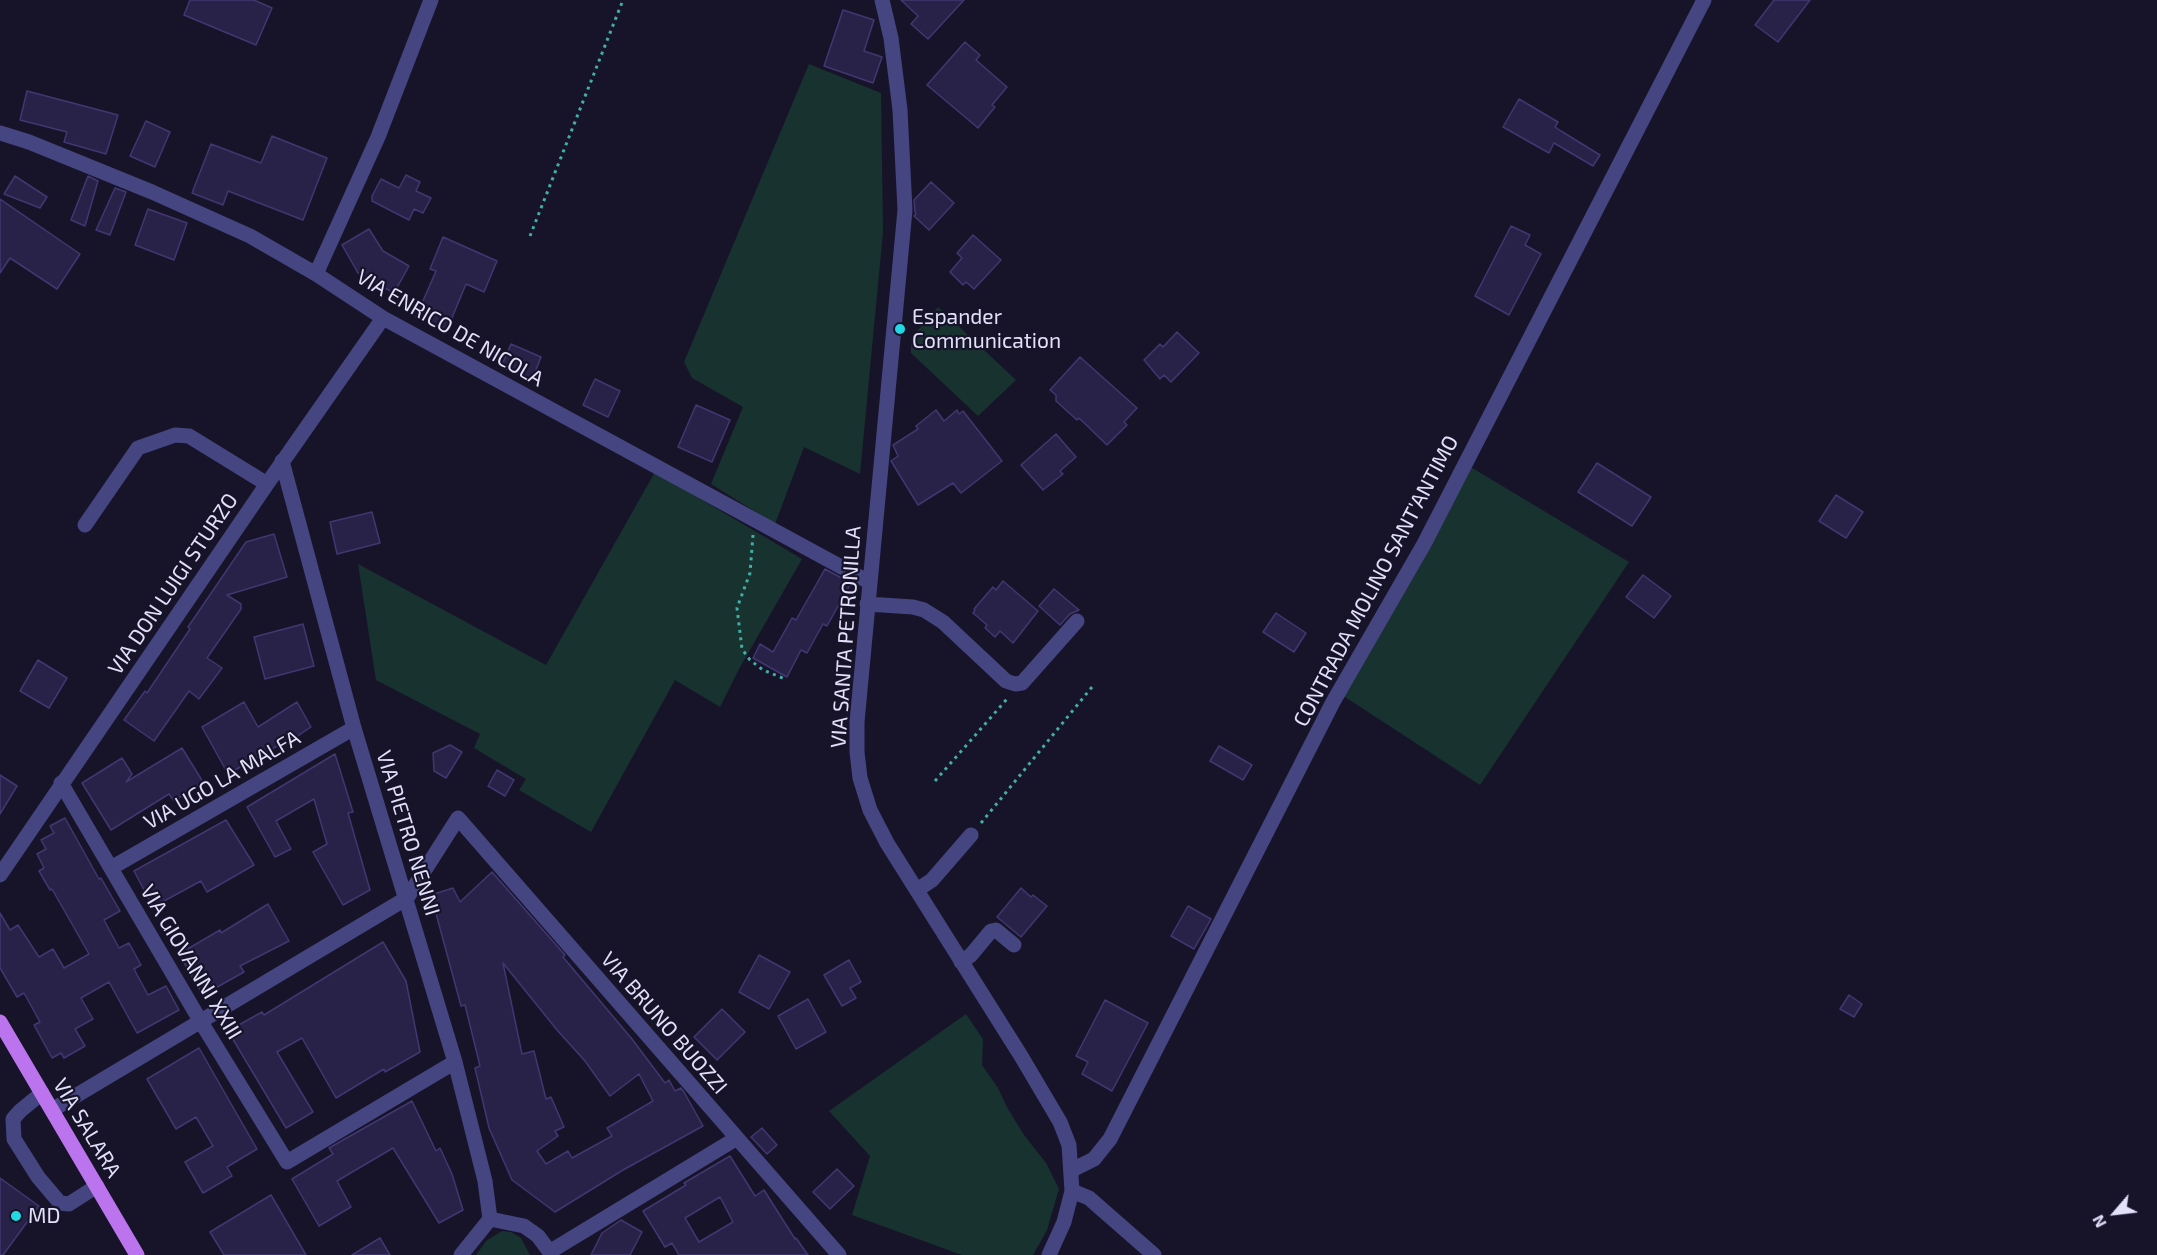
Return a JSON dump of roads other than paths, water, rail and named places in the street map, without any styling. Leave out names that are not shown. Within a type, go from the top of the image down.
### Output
[{"type":"main road","name":"VIA SALARA","points":[[0,1022],[137,1255]]},
{"type":"street","points":[[316,274],[378,137],[430,0]]},
{"type":"street","name":"VIA SANTA PETRONILLA","points":[[882,0],[891,38],[900,110],[905,210],[857,722],[860,778],[874,818],[1060,1122],[1069,1145],[1072,1191],[1064,1221],[1049,1255]]},
{"type":"street","name":"CONTRADA MOLINO SANT'ANTIMO","points":[[1072,1170],[1094,1159],[1110,1139],[1333,702],[1424,543],[1704,0]]},
{"type":"street","name":"VIA ENRICO DE NICOLA","points":[[0,133],[29,142],[250,236],[316,274],[383,318],[869,582]]},
{"type":"street","name":"VIA DON LUIGI STURZO","points":[[0,875],[282,461],[383,318]]},
{"type":"street","points":[[85,525],[138,448],[175,435],[189,436],[267,484]]},
{"type":"street","name":"VIA PIETRO NENNI","points":[[282,461],[354,728],[455,1062],[485,1181],[490,1218]]},
{"type":"street","points":[[867,604],[924,610],[943,622],[1006,681],[1015,684],[1022,683],[1077,621]]},
{"type":"street","name":"VIA UGO LA MALFA","points":[[111,868],[354,728]]},
{"type":"street","name":"VIA GIOVANNI XXIII","points":[[62,783],[201,1022],[287,1162],[455,1062]]},
{"type":"street","name":"VIA BRUNO BUOZZI","points":[[407,898],[458,818],[839,1255]]},
{"type":"street","points":[[916,890],[932,880],[971,835]]},
{"type":"street","points":[[52,1110],[407,898]]},
{"type":"street","points":[[961,962],[971,955],[991,931],[996,930],[1014,945]]},
{"type":"street","points":[[42,1093],[13,1119],[14,1140],[38,1177],[60,1203],[69,1204],[97,1186]]},
{"type":"street","points":[[461,1255],[490,1218],[524,1226],[538,1236],[551,1253],[737,1138]]},
{"type":"street","points":[[1072,1191],[1089,1198],[1154,1255]]},
{"type":"place","name":"Espander Communication","points":[[900,329]]},
{"type":"place","name":"MD","points":[[16,1216]]}]
